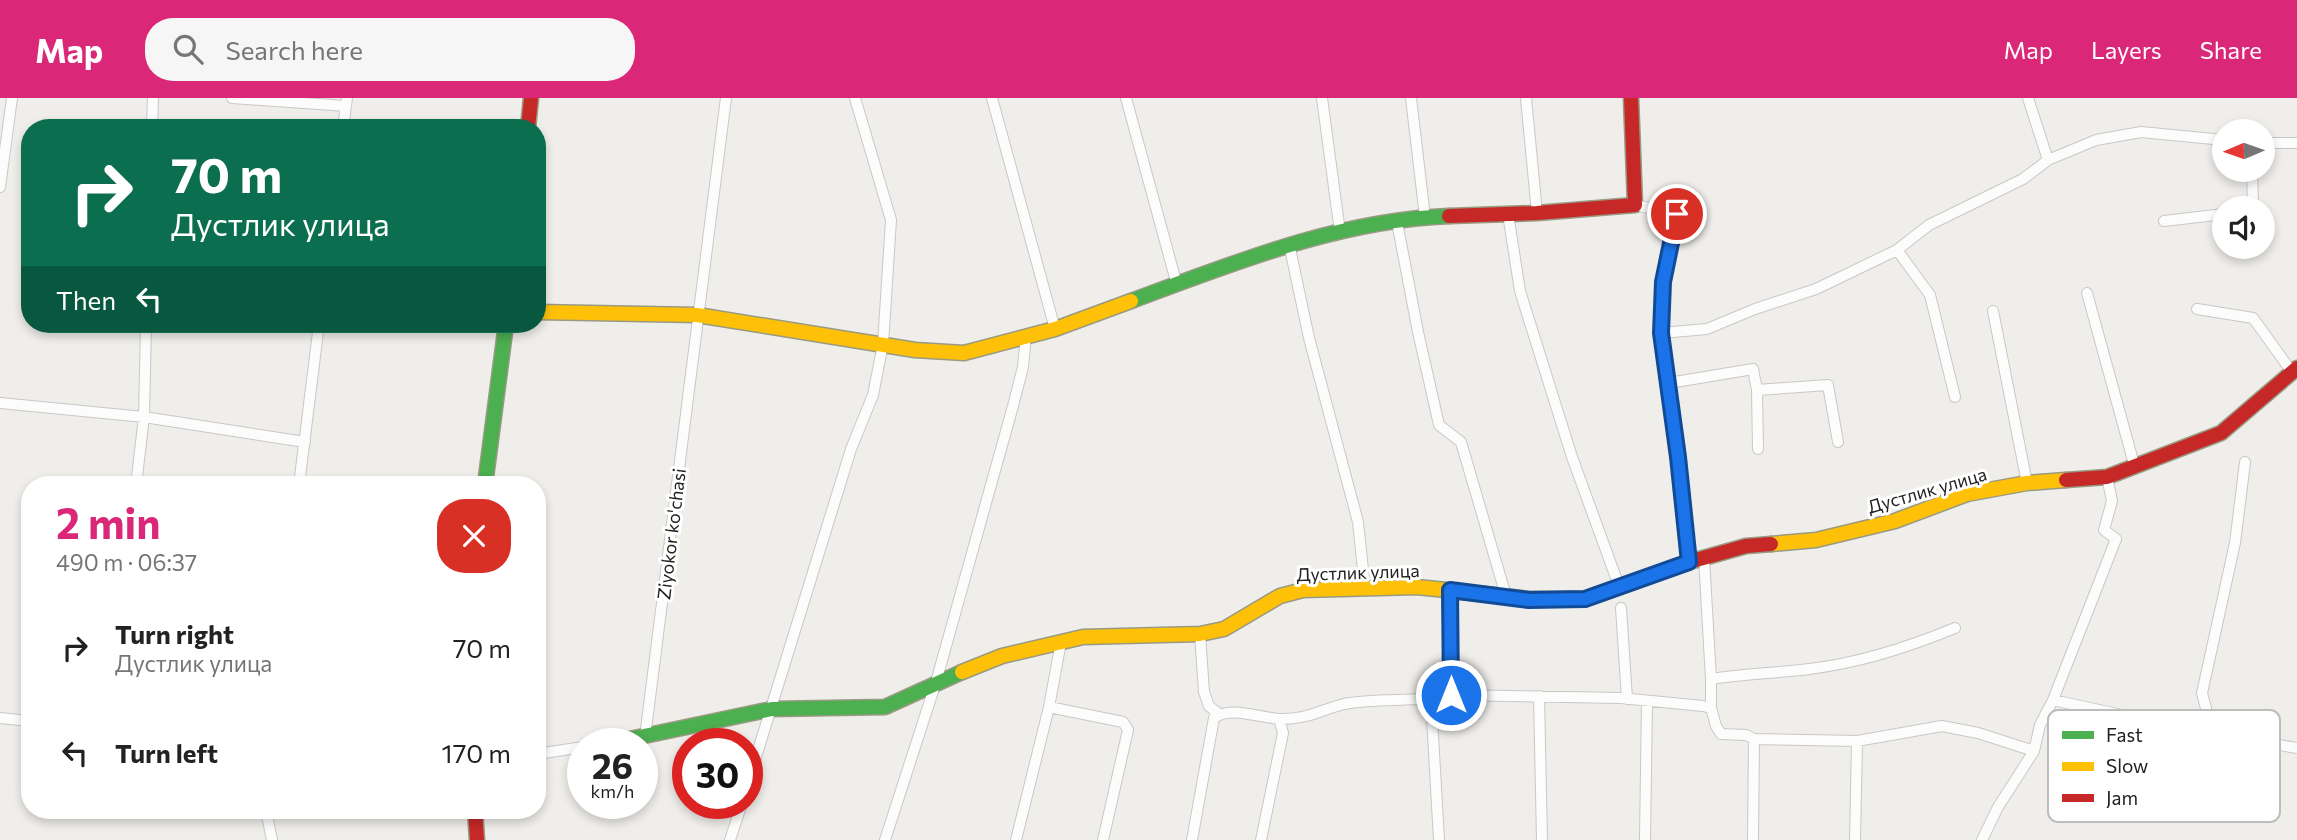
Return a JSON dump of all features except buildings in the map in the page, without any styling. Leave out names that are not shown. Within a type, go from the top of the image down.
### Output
[{"type":"street","points":[[0,187],[12,98]]},
{"type":"street","points":[[152,119],[153,98]]},
{"type":"street","points":[[232,98],[347,102]]},
{"type":"street","points":[[529,119],[531,98]]},
{"type":"street","name":"Ziyokor ko'chasi","points":[[646,728],[726,98]]},
{"type":"street","points":[[763,737],[850,449],[873,396],[883,344],[891,219],[855,98]]},
{"type":"street","points":[[992,98],[1055,329]]},
{"type":"street","points":[[1126,98],[1177,285]]},
{"type":"street","points":[[1322,98],[1340,232]]},
{"type":"street","points":[[1411,98],[1425,217]]},
{"type":"street","points":[[1526,98],[1537,213]]},
{"type":"street","points":[[1631,98],[1635,205]]},
{"type":"street","points":[[2028,98],[2048,160]]},
{"type":"street","points":[[1661,333],[1707,329],[1755,309],[1816,289],[1897,250],[1929,225],[2023,179],[2048,160],[2096,140],[2141,132],[2212,139]]},
{"type":"street","points":[[2275,143],[2297,144]]},
{"type":"street","points":[[546,312],[697,315],[915,350],[964,353],[1055,329],[1268,250],[1340,232],[1425,217],[1537,213],[1635,205],[1677,214],[1663,282],[1661,333],[1689,562]]},
{"type":"street","points":[[1508,214],[1520,291],[1572,457],[1619,586]]},
{"type":"street","points":[[2164,221],[2212,215]]},
{"type":"street","points":[[1397,222],[1439,425],[1461,442],[1506,596]]},
{"type":"street","points":[[1289,244],[1315,362],[1358,522],[1365,589]]},
{"type":"street","points":[[1897,250],[1930,295],[1955,397]]},
{"type":"street","points":[[2087,293],[2135,468]]},
{"type":"street","points":[[2197,310],[2253,318],[2295,370]]},
{"type":"street","points":[[1993,311],[2027,483]]},
{"type":"street","points":[[137,476],[144,417],[146,333]]},
{"type":"street","points":[[300,476],[318,333]]},
{"type":"street","points":[[486,476],[505,333]]},
{"type":"street","points":[[885,840],[936,682],[1023,367],[1026,336]]},
{"type":"street","points":[[1669,383],[1753,369],[1757,390],[1758,449]]},
{"type":"street","name":"Дустлик улица","points":[[658,734],[772,709],[885,706],[1002,656],[1083,637],[1200,634],[1224,629],[1280,596],[1303,590],[1417,587],[1529,600],[1585,599],[1689,562],[1746,547],[1816,540],[1895,521],[1967,494],[2027,483],[2106,477],[2135,468],[2221,433],[2295,370]]},
{"type":"street","points":[[1757,390],[1828,385],[1838,442]]},
{"type":"street","points":[[0,403],[144,417],[305,442]]},
{"type":"street","points":[[2207,710],[2203,693],[2235,543],[2245,461]]},
{"type":"street","points":[[2048,710],[2116,539],[2104,530],[2112,500],[2106,477]]},
{"type":"street","points":[[1704,558],[1711,678],[1710,708],[1721,733],[1746,735],[1754,739],[1857,741],[1942,726],[1978,733],[2034,751]]},
{"type":"street","points":[[1450,590],[1451,695]]},
{"type":"street","points":[[1621,608],[1627,699]]},
{"type":"street","points":[[1711,678],[1809,669],[1860,661],[1955,628]]},
{"type":"street","points":[[1200,634],[1204,692],[1209,706],[1219,714]]},
{"type":"street","points":[[1016,840],[1049,707],[1061,642]]},
{"type":"street","points":[[1192,840],[1214,718],[1219,714],[1229,712],[1279,719],[1306,718],[1343,705],[1377,700],[1431,699],[1451,695],[1627,699],[1710,708]]},
{"type":"street","points":[[1539,695],[1542,840]]},
{"type":"street","points":[[1431,699],[1439,840]]},
{"type":"street","points":[[1646,840],[1647,701]]},
{"type":"street","points":[[2053,701],[2096,710]]},
{"type":"street","points":[[1049,707],[1123,722],[1128,730],[1102,840]]},
{"type":"street","points":[[1982,840],[1998,807],[2034,751],[2040,725],[2048,710]]},
{"type":"street","points":[[0,718],[21,720]]},
{"type":"street","points":[[1261,840],[1283,733],[1279,719]]},
{"type":"street","points":[[1753,840],[1754,739]]},
{"type":"street","points":[[1855,840],[1857,741]]},
{"type":"street","points":[[546,753],[567,749]]},
{"type":"street","points":[[267,819],[272,840]]},
{"type":"street","points":[[476,819],[477,840]]},
{"type":"street","points":[[730,840],[737,819]]},
{"type":"traffic: fast","points":[[1131,301],[1248,258],[1327,235],[1408,219],[1449,216]]},
{"type":"traffic: fast","points":[[486,476],[505,333]]},
{"type":"traffic: fast","points":[[658,733],[772,709],[885,707],[962,672]]},
{"type":"traffic: slow","points":[[546,312],[697,315],[915,350],[964,353],[1055,329],[1131,301]]},
{"type":"traffic: slow","points":[[1771,544],[1816,540],[1895,521],[1967,494],[2027,483],[2066,480]]},
{"type":"traffic: slow","points":[[962,672],[1002,656],[1083,637],[1200,634],[1224,629],[1280,596],[1303,590],[1417,587],[1465,592]]},
{"type":"traffic: jam","points":[[529,119],[531,98]]},
{"type":"traffic: jam","points":[[1449,216],[1537,213],[1635,205],[1631,98]]},
{"type":"traffic: jam","points":[[2066,480],[2107,477],[2221,433],[2297,368]]},
{"type":"traffic: jam","points":[[1465,592],[1529,599],[1585,599],[1689,562],[1746,546],[1771,544]]},
{"type":"traffic: jam","points":[[476,819],[477,840]]},
{"type":"route","points":[[1451,695],[1450,590],[1529,600],[1585,599],[1689,562],[1661,333],[1663,282],[1677,214]]}]
